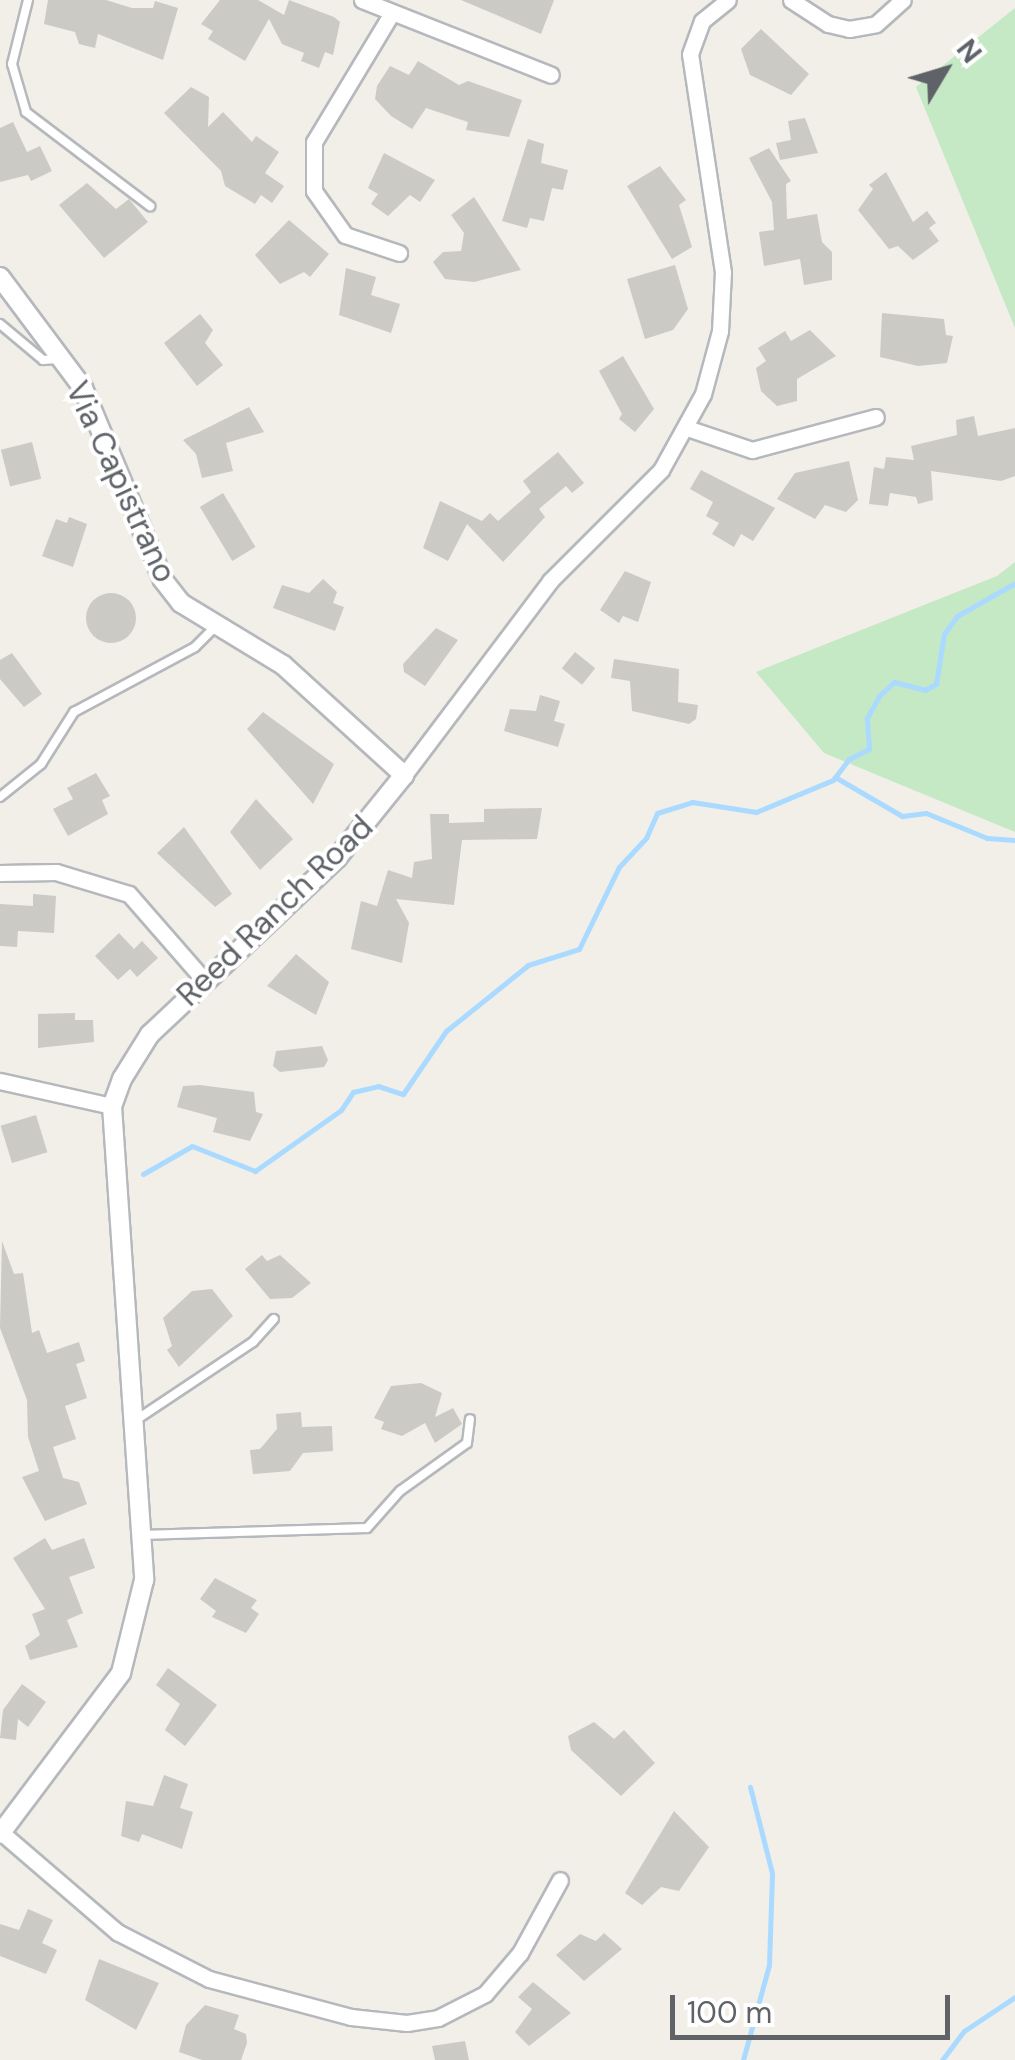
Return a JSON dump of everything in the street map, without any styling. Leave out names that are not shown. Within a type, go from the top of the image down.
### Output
[{"type":"street","points":[[362,0],[390,16],[551,75]]},
{"type":"street","name":"Reed Ranch Road","points":[[112,1106],[150,1034],[337,858],[518,621],[661,470],[686,428],[714,364],[724,300],[690,54],[702,20],[728,0]]},
{"type":"street","points":[[791,0],[828,24],[850,29],[891,16],[903,0]]},
{"type":"street","points":[[390,16],[314,142],[314,190],[344,234],[399,252]]},
{"type":"street","name":"Via Capistrano","points":[[0,277],[82,388],[163,580],[181,603],[282,666],[404,775]]},
{"type":"street","points":[[686,428],[752,450],[876,417]]},
{"type":"street","points":[[0,873],[56,872],[129,894],[204,980]]},
{"type":"street","points":[[0,1081],[112,1106],[144,1580],[121,1673],[1,1833],[117,1932],[209,1979],[314,2008],[406,2023],[438,2018],[485,1994],[520,1953],[560,1880]]},
{"type":"lane","points":[[28,0],[12,64],[26,112],[150,206]]},
{"type":"lane","points":[[0,324],[43,360],[60,358]]},
{"type":"lane","points":[[0,797],[40,764],[74,712],[195,647],[216,626]]},
{"type":"lane","points":[[133,1422],[252,1342],[274,1319]]},
{"type":"lane","points":[[141,1535],[366,1528],[400,1491],[467,1443],[470,1419]]},
{"type":"green space","points":[[1015,8],[1015,328],[916,87]]},
{"type":"green space","points":[[1015,562],[1015,832],[824,753],[756,672],[997,576]]},
{"type":"building","points":[[48,0],[106,0],[132,8],[153,8],[155,1],[178,8],[163,60],[98,34],[95,48],[79,44],[75,32],[44,24]]},
{"type":"building","points":[[220,0],[258,0],[284,15],[289,0],[334,17],[340,22],[333,55],[325,52],[319,68],[301,61],[304,53],[282,44],[269,19],[245,61],[208,39],[213,31],[201,24]]},
{"type":"building","points":[[461,0],[554,0],[541,34]]},
{"type":"building","points":[[761,29],[809,74],[791,95],[750,75],[741,49]]},
{"type":"building","points":[[418,61],[459,85],[468,81],[522,100],[509,137],[466,130],[468,122],[426,108],[412,129],[391,116],[375,99],[377,86],[390,66],[409,75]]},
{"type":"building","points":[[191,87],[209,97],[208,127],[223,112],[252,142],[256,136],[279,152],[265,173],[284,186],[272,203],[261,195],[255,204],[225,186],[221,171],[164,113]]},
{"type":"building","points":[[805,118],[818,153],[780,160],[776,143],[791,140],[788,121]]},
{"type":"building","points":[[13,122],[27,152],[40,146],[52,171],[31,181],[28,175],[0,182],[0,128]]},
{"type":"building","points":[[528,139],[544,144],[541,163],[568,170],[563,190],[552,188],[544,221],[530,218],[527,228],[502,221]]},
{"type":"building","points":[[769,148],[791,181],[786,184],[787,219],[817,214],[822,242],[832,252],[832,280],[804,285],[800,259],[764,266],[759,232],[774,230],[772,202],[749,158]]},
{"type":"building","points":[[384,153],[435,180],[420,202],[410,195],[388,216],[371,204],[378,194],[368,188]]},
{"type":"building","points":[[660,166],[686,200],[679,205],[692,247],[672,259],[627,186]]},
{"type":"building","points":[[886,172],[913,222],[927,211],[936,223],[929,228],[939,241],[913,260],[898,246],[889,249],[858,210],[873,189],[869,185]]},
{"type":"building","points":[[87,183],[116,209],[129,199],[148,222],[104,258],[59,205]]},
{"type":"building","points":[[474,197],[521,270],[474,282],[445,279],[433,262],[443,252],[461,251],[464,233],[451,215]]},
{"type":"building","points":[[289,220],[329,254],[310,277],[304,272],[280,284],[255,255]]},
{"type":"building","points":[[675,265],[688,309],[673,330],[645,339],[627,279]]},
{"type":"building","points":[[346,268],[376,277],[371,295],[400,304],[391,333],[339,315]]},
{"type":"building","points":[[882,313],[944,319],[946,335],[953,336],[947,363],[918,366],[880,357]]},
{"type":"building","points":[[200,314],[213,330],[205,343],[223,365],[197,386],[164,343]]},
{"type":"building","points":[[810,330],[836,356],[797,379],[797,401],[777,406],[761,391],[756,368],[766,361],[758,348],[785,331],[791,341]]},
{"type":"building","points":[[623,356],[654,409],[635,432],[619,419],[622,414],[599,371]]},
{"type":"building","points":[[249,407],[264,432],[226,443],[233,471],[202,478],[196,454],[183,440]]},
{"type":"building","points":[[974,416],[978,436],[1015,428],[1015,476],[1001,481],[931,471],[933,500],[918,504],[916,497],[890,493],[888,506],[869,504],[874,467],[884,469],[886,457],[914,460],[911,446],[957,435],[956,420]]},
{"type":"building","points":[[32,442],[41,479],[10,487],[1,450]]},
{"type":"building","points":[[558,452],[584,483],[572,493],[566,486],[539,509],[545,517],[503,562],[467,524],[448,561],[423,548],[440,501],[482,521],[490,513],[498,521],[531,492],[523,481]]},
{"type":"building","points":[[849,461],[858,500],[846,512],[825,505],[815,519],[777,499],[795,473]]},
{"type":"building","points":[[701,470],[775,508],[753,541],[741,534],[734,547],[712,534],[719,523],[706,516],[713,502],[690,489]]},
{"type":"building","points":[[223,493],[255,547],[232,561],[200,507]]},
{"type":"building","points":[[69,517],[87,524],[73,567],[42,556],[56,519],[67,523]]},
{"type":"building","points":[[625,571],[651,582],[638,622],[623,616],[619,623],[600,610]]},
{"type":"building","points":[[323,579],[337,592],[333,603],[344,607],[335,631],[273,608],[282,585],[309,593]]},
{"type":"building","points":[[111,593],[128,601],[136,618],[128,635],[111,643],[94,635],[86,618],[94,601]]},
{"type":"building","points":[[436,628],[458,640],[425,686],[404,672],[403,664]]},
{"type":"building","points":[[575,652],[595,668],[582,685],[562,668]]},
{"type":"building","points":[[12,653],[42,694],[24,707],[0,679],[0,660]]},
{"type":"building","points":[[614,659],[679,669],[678,702],[698,705],[696,719],[689,724],[632,711],[630,681],[611,678]]},
{"type":"building","points":[[540,695],[560,701],[554,721],[565,724],[558,747],[504,731],[510,709],[536,711]]},
{"type":"building","points":[[263,712],[334,764],[313,804],[247,729]]},
{"type":"building","points":[[96,773],[110,796],[102,800],[108,814],[68,836],[53,809],[73,799],[67,788]]},
{"type":"building","points":[[256,799],[293,839],[260,870],[230,832]]},
{"type":"building","points":[[542,808],[537,839],[462,840],[454,905],[396,899],[409,923],[402,963],[351,949],[361,901],[377,906],[388,870],[412,878],[414,862],[432,859],[430,814],[449,814],[449,823],[484,822],[484,809]]},
{"type":"building","points":[[184,827],[232,894],[215,907],[157,853]]},
{"type":"building","points":[[33,894],[56,896],[54,933],[18,931],[17,947],[0,946],[0,904],[33,906]]},
{"type":"building","points":[[119,933],[134,949],[142,941],[158,958],[137,977],[130,969],[118,980],[95,956]]},
{"type":"building","points":[[296,954],[329,982],[316,1015],[267,986]]},
{"type":"building","points":[[75,1013],[75,1020],[93,1020],[94,1042],[38,1048],[38,1014]]},
{"type":"building","points":[[322,1046],[328,1060],[324,1067],[280,1072],[273,1066],[276,1051]]},
{"type":"building","points":[[183,1086],[254,1092],[256,1112],[263,1114],[250,1141],[213,1132],[217,1118],[177,1107]]},
{"type":"building","points":[[36,1115],[47,1152],[12,1163],[1,1126]]},
{"type":"building","points":[[2,1241],[14,1274],[23,1273],[32,1333],[39,1330],[47,1353],[79,1342],[85,1361],[76,1364],[87,1398],[65,1406],[76,1439],[53,1447],[63,1478],[79,1482],[87,1504],[45,1521],[22,1477],[39,1471],[28,1437],[27,1400],[0,1328]]},
{"type":"building","points":[[262,1255],[267,1261],[280,1255],[311,1283],[292,1298],[270,1299],[245,1269]]},
{"type":"building","points":[[212,1289],[233,1316],[179,1367],[167,1350],[172,1346],[163,1318],[192,1291]]},
{"type":"building","points":[[421,1383],[442,1393],[435,1417],[453,1408],[462,1424],[435,1443],[425,1423],[402,1436],[381,1429],[384,1422],[374,1418],[391,1386]]},
{"type":"building","points":[[301,1412],[302,1427],[332,1426],[333,1451],[303,1453],[290,1471],[253,1474],[250,1450],[260,1449],[277,1429],[276,1414]]},
{"type":"building","points":[[45,1538],[52,1550],[84,1538],[95,1568],[69,1577],[83,1613],[67,1620],[78,1647],[30,1660],[25,1646],[40,1635],[32,1614],[45,1609],[13,1558]]},
{"type":"building","points":[[215,1578],[257,1600],[251,1608],[259,1614],[246,1633],[212,1617],[216,1611],[200,1599]]},
{"type":"building","points":[[168,1668],[217,1705],[185,1746],[165,1730],[180,1704],[156,1685]]},
{"type":"building","points":[[22,1684],[46,1702],[28,1727],[18,1719],[16,1740],[0,1738],[3,1710]]},
{"type":"building","points":[[594,1722],[614,1739],[624,1730],[655,1763],[621,1796],[571,1750],[568,1736]]},
{"type":"building","points":[[164,1775],[188,1784],[180,1808],[193,1812],[182,1849],[142,1834],[139,1842],[121,1836],[126,1801],[153,1806]]},
{"type":"building","points":[[674,1811],[709,1847],[679,1891],[661,1887],[642,1905],[625,1893]]},
{"type":"building","points":[[28,1909],[53,1920],[42,1943],[57,1950],[46,1974],[0,1956],[0,1924],[19,1930]]},
{"type":"building","points":[[604,1933],[622,1949],[584,1981],[556,1955],[580,1934],[596,1941]]},
{"type":"building","points":[[99,1959],[159,1983],[136,2030],[85,2000]]},
{"type":"building","points":[[533,1982],[571,2013],[529,2046],[515,2032],[532,2009],[518,1997]]},
{"type":"building","points":[[205,2005],[239,2015],[234,2029],[246,2034],[247,2043],[241,2060],[202,2060],[179,2052],[186,2025]]},
{"type":"building","points":[[465,2041],[469,2060],[435,2060],[432,2046]]},
{"type":"waterway","points":[[143,1174],[192,1146],[255,1171],[341,1110],[353,1092],[378,1086],[403,1094],[446,1031],[528,965],[579,949],[619,867],[646,838],[657,813],[692,802],[756,812],[833,780],[849,759],[869,749],[867,718],[879,696],[894,682],[925,690],[936,684],[944,634],[957,616],[1015,583]]},
{"type":"waterway","points":[[835,777],[902,816],[926,813],[987,838],[1015,840]]},
{"type":"waterway","points":[[743,2060],[769,1965],[772,1873],[750,1787]]},
{"type":"waterway","points":[[942,2060],[964,2031],[1015,1997]]}]
